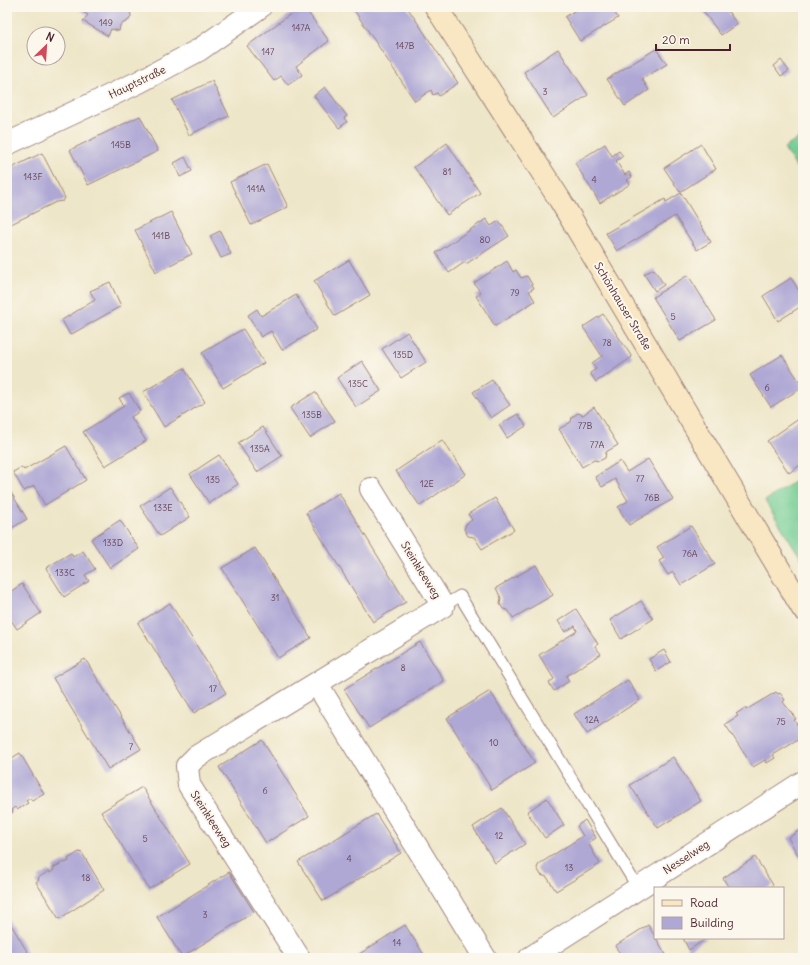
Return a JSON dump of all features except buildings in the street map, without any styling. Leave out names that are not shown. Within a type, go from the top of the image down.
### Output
[{"type":"street","name":"Hauptstraße","points":[[7,144],[139,82],[200,50],[260,7]]},
{"type":"street","name":"Schönhauser Straße","points":[[436,7],[560,200],[803,609]]},
{"type":"street","name":"Steinkleeweg","points":[[299,958],[189,784],[187,766],[196,757],[443,606],[371,489]]},
{"type":"street","points":[[317,684],[485,958]]},
{"type":"street","name":"Nesselweg","points":[[530,958],[803,782]]},
{"type":"lane","points":[[443,606],[460,596],[638,888]]},
{"type":"green space","points":[[803,136],[803,178],[784,148]]},
{"type":"green space","points":[[803,476],[803,561],[765,501]]}]
